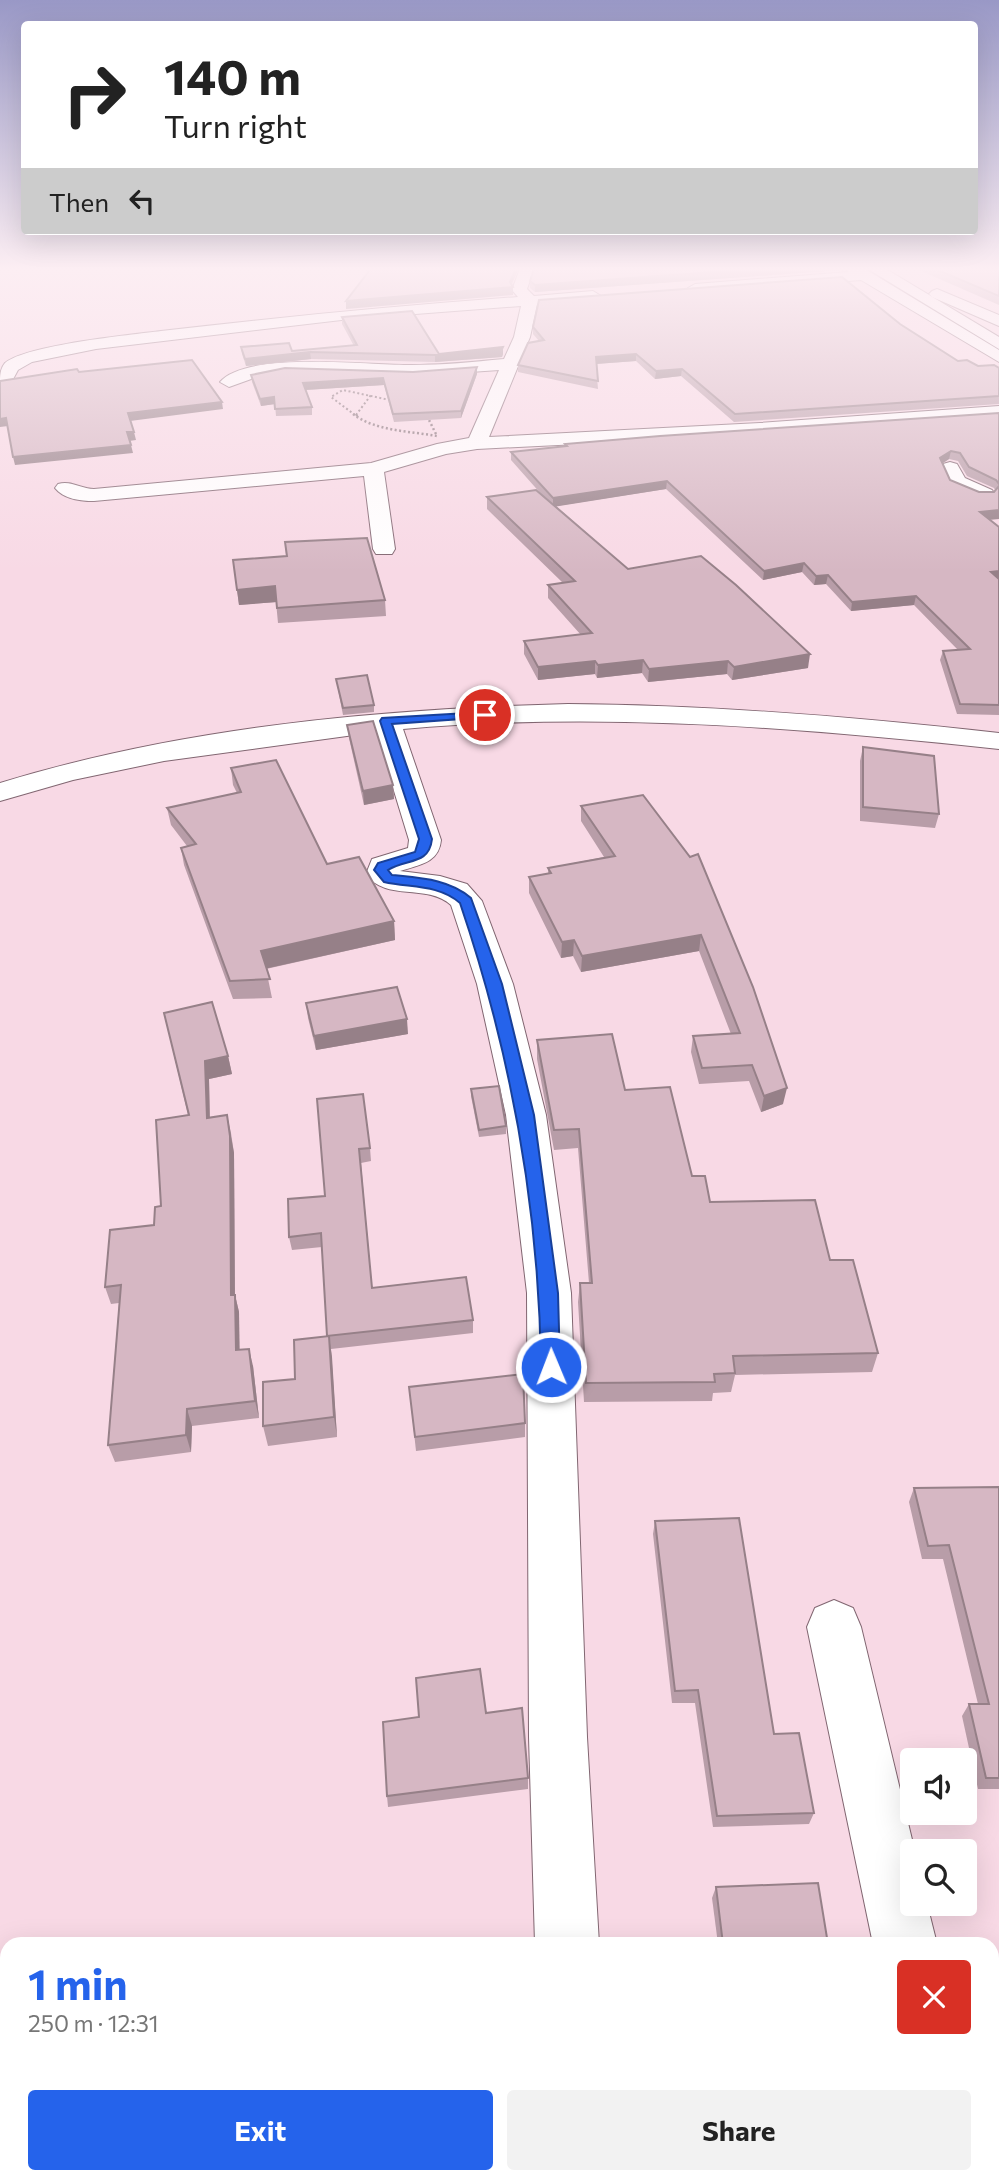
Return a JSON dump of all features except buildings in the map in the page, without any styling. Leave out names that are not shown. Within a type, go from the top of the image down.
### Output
[{"type":"main road","points":[[5,379],[11,368]]},
{"type":"main road","points":[[229,382],[248,373],[275,368]]},
{"type":"main road","points":[[371,368],[406,370],[443,368]]},
{"type":"main road","points":[[477,443],[508,368]]},
{"type":"main road","points":[[65,488],[80,495],[94,495],[373,469],[444,448],[477,443],[760,429],[999,412]]},
{"type":"main road","points":[[950,468],[956,482],[992,498]]},
{"type":"main road","points":[[373,469],[384,549]]},
{"type":"main road","points":[[0,792],[37,780],[130,758],[386,721],[509,714],[618,713],[753,719],[999,741]]},
{"type":"main road","points":[[386,721],[425,839],[424,850],[419,855],[383,866],[382,874],[388,879],[440,886],[455,891],[466,901],[495,984],[526,1115],[549,1293],[558,1737],[567,1937]]},
{"type":"main road","points":[[834,1627],[903,1937]]},
{"type":"path","points":[[343,390],[413,405],[427,414],[437,436],[382,428],[356,416],[331,397],[343,390]]},
{"type":"path","points":[[356,416],[371,395]]},
{"type":"route","points":[[485,715],[386,721],[425,839],[424,850],[419,855],[393,862],[383,866],[381,870],[388,879],[426,883],[455,891],[466,901],[474,922],[495,984],[526,1115],[549,1293],[551,1367]]}]
